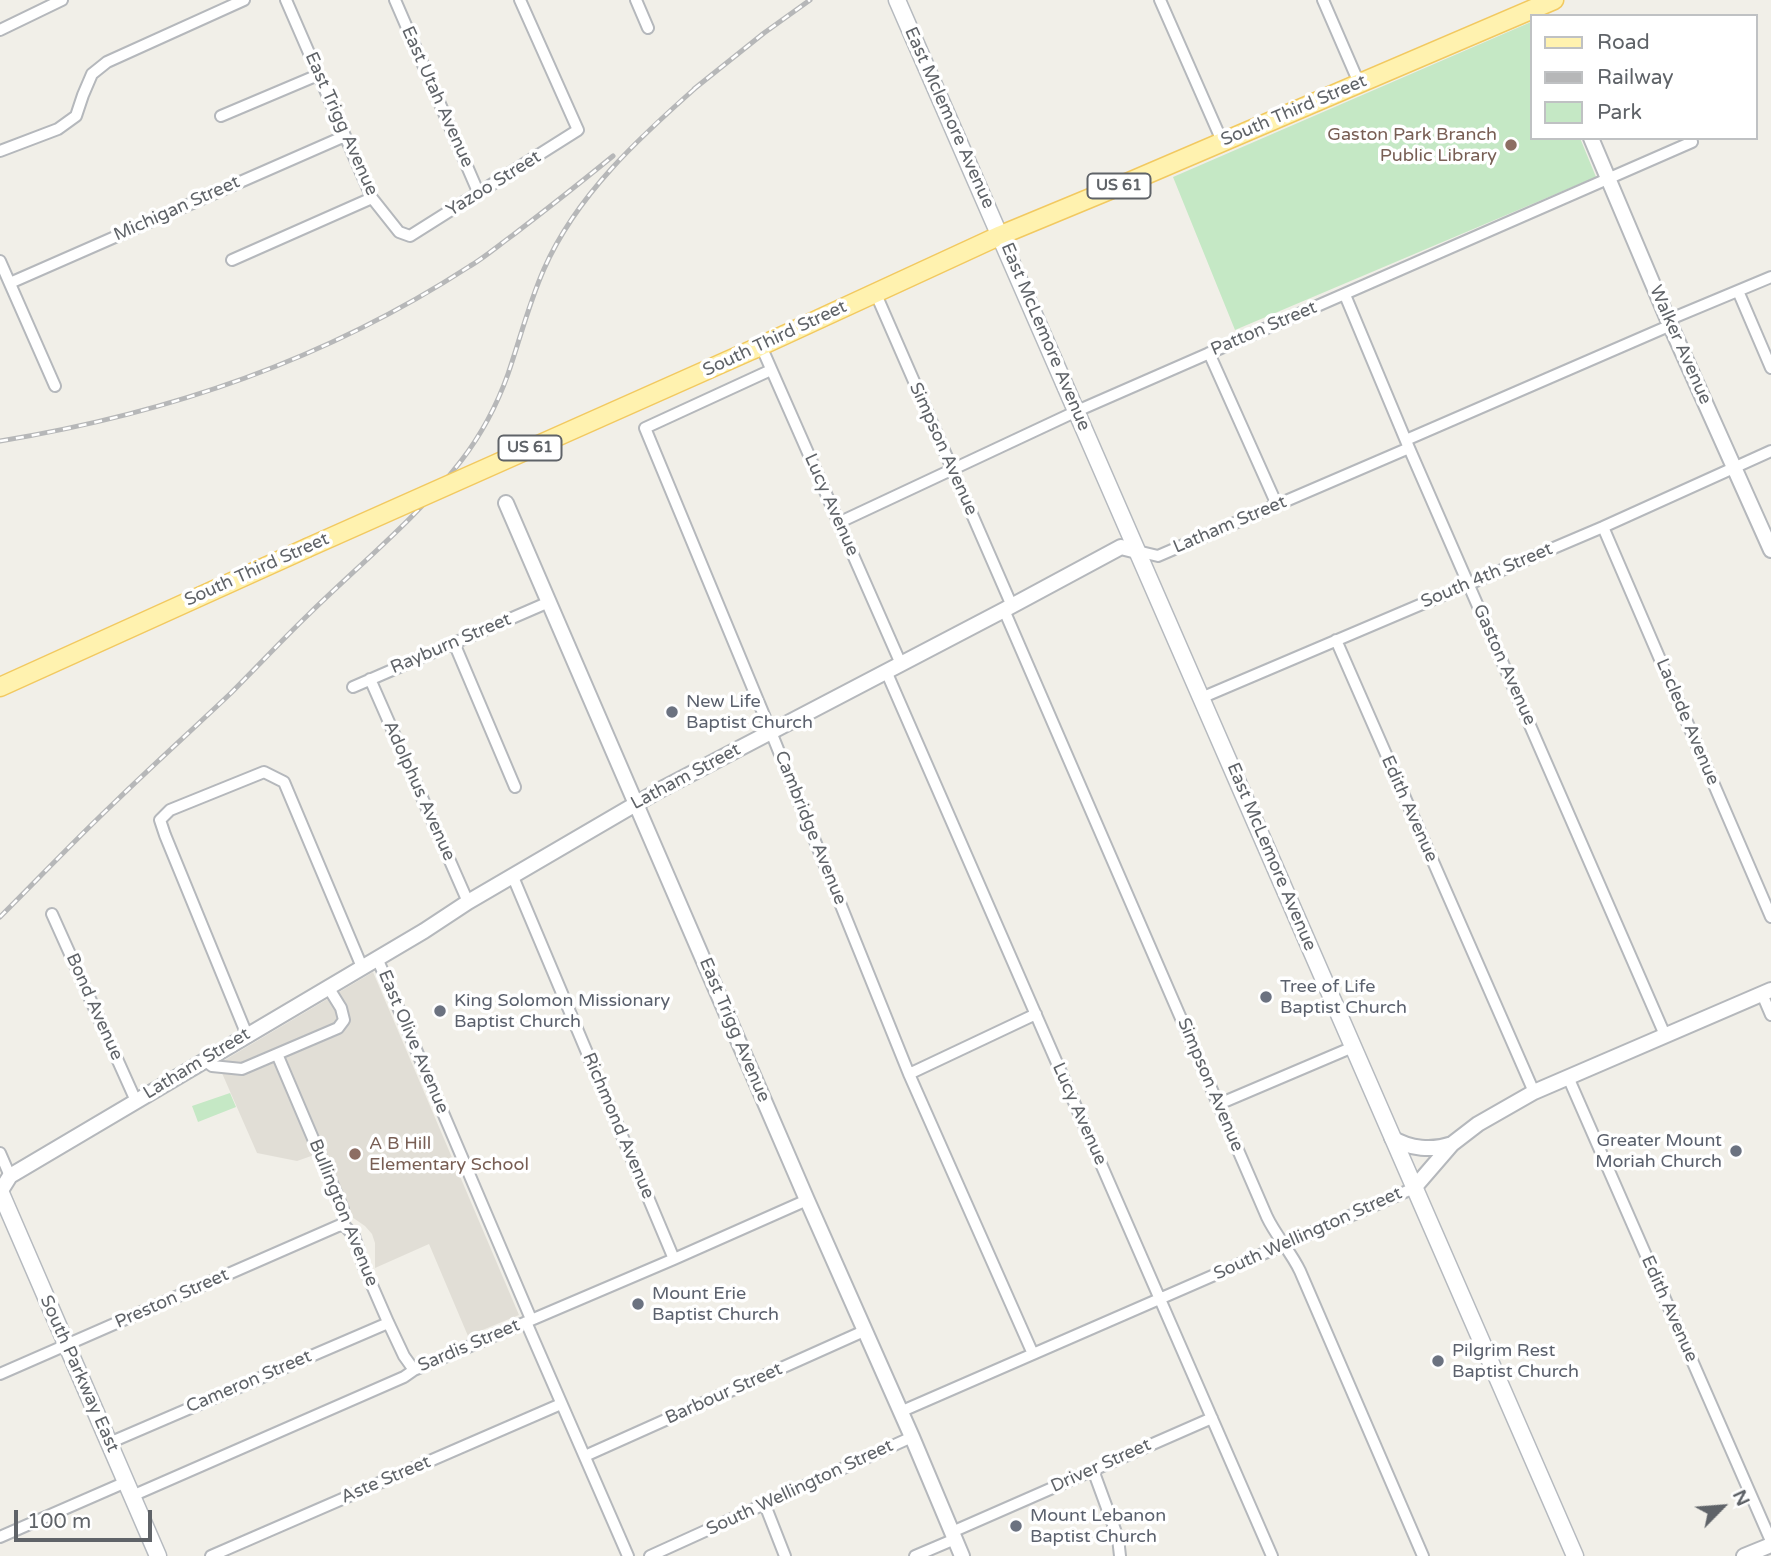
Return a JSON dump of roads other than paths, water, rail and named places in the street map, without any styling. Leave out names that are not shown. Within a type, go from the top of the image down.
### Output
[{"type":"main road","name":"East Mclemore Avenue","points":[[897,0],[1001,235]]},
{"type":"main road","name":"South Third Street","points":[[0,687],[757,348],[1001,235],[1554,0]]},
{"type":"main road","name":"East McLemore Avenue","points":[[1001,235],[1575,1556]]},
{"type":"main road","name":"South Parkway East","points":[[0,1192],[158,1556]]},
{"type":"street","points":[[0,30],[62,0]]},
{"type":"street","points":[[0,151],[58,128],[76,116],[92,74],[107,62],[244,0]]},
{"type":"street","name":"East Trigg Avenue","points":[[286,0],[372,198],[398,232],[410,236]]},
{"type":"street","name":"East Utah Avenue","points":[[395,0],[479,194]]},
{"type":"street","name":"Yazoo Street","points":[[410,236],[578,130],[520,0]]},
{"type":"street","points":[[636,0],[648,28]]},
{"type":"street","points":[[1160,0],[1222,141]]},
{"type":"street","points":[[1323,0],[1359,83]]},
{"type":"street","points":[[221,116],[318,75]]},
{"type":"street","name":"Michigan Street","points":[[9,283],[345,136]]},
{"type":"street","name":"Walker Avenue","points":[[1592,140],[1771,550]]},
{"type":"street","name":"Patton Street","points":[[838,523],[1077,411],[1692,142]]},
{"type":"street","points":[[232,260],[372,198]]},
{"type":"street","points":[[0,261],[55,386]]},
{"type":"street","name":"Latham Street","points":[[0,1192],[10,1176],[637,804],[1121,547],[1158,556],[1277,505],[1771,277]]},
{"type":"street","points":[[1738,291],[1771,368]]},
{"type":"street","name":"Simpson Avenue","points":[[875,292],[1267,1217],[1300,1271],[1423,1556]]},
{"type":"street","name":"Gaston Avenue","points":[[1345,295],[1665,1035]]},
{"type":"street","name":"Lucy Avenue","points":[[757,348],[771,370],[901,664]]},
{"type":"street","points":[[1209,353],[1277,505]]},
{"type":"street","name":"Cambridge Avenue","points":[[771,370],[645,428],[909,1074],[1032,1354]]},
{"type":"street","name":"South 4th Street","points":[[1201,698],[1603,527],[1771,452]]},
{"type":"street","name":"East Trigg Avenue","points":[[506,503],[962,1556]]},
{"type":"street","name":"Laclede Avenue","points":[[1603,527],[1771,916]]},
{"type":"street","name":"Rayburn Street","points":[[353,687],[549,602]]},
{"type":"street","name":"Edith Avenue","points":[[1336,640],[1534,1092]]},
{"type":"street","points":[[454,643],[515,787]]},
{"type":"street","name":"Lucy Avenue","points":[[886,671],[1272,1556]]},
{"type":"street","name":"Adolphus Avenue","points":[[370,679],[468,902]]},
{"type":"street","name":"East Olive Avenue","points":[[247,1035],[165,835],[160,820],[170,810],[264,772],[284,782],[362,967]]},
{"type":"street","name":"Richmond Avenue","points":[[513,877],[674,1259]]},
{"type":"street","name":"Bond Avenue","points":[[52,914],[136,1101]]},
{"type":"street","name":"East Olive Avenue","points":[[377,958],[561,1404],[628,1556]]},
{"type":"street","points":[[204,1060],[212,1066],[242,1069],[342,1025],[343,1014],[328,987]]},
{"type":"street","points":[[1766,992],[1771,1015]]},
{"type":"street","name":"South Wellington Street","points":[[900,1412],[1414,1188],[1452,1144],[1478,1124],[1534,1092],[1766,992]]},
{"type":"street","points":[[909,1074],[1035,1014]]},
{"type":"street","points":[[1219,1104],[1353,1047]]},
{"type":"street","name":"Bullington Avenue","points":[[277,1054],[343,1209],[344,1225],[354,1237],[388,1323],[414,1370]]},
{"type":"street","name":"Edith Avenue","points":[[1568,1077],[1771,1543]]},
{"type":"street","points":[[1392,1138],[1405,1146],[1422,1148],[1452,1144]]},
{"type":"street","points":[[0,1153],[10,1176]]},
{"type":"street","name":"Sardis Street","points":[[129,1489],[404,1377],[414,1370],[807,1200]]},
{"type":"street","name":"Preston Street","points":[[0,1374],[344,1225]]},
{"type":"street","name":"Cameron Street","points":[[109,1443],[388,1323]]},
{"type":"street","name":"Barbour Street","points":[[584,1456],[864,1331]]},
{"type":"street","name":"Aste Street","points":[[211,1556],[561,1404]]},
{"type":"street","name":"Driver Street","points":[[915,1556],[1093,1470],[1212,1418]]},
{"type":"street","name":"South Wellington Street","points":[[650,1556],[912,1437]]},
{"type":"street","points":[[1093,1470],[1118,1538],[1120,1556]]},
{"type":"street","points":[[0,1537],[129,1489]]},
{"type":"street","points":[[765,1505],[785,1556]]},
{"type":"street","points":[[1744,1556],[1771,1543]]},
{"type":"railway","points":[[694,89],[810,0]]},
{"type":"railway","points":[[0,917],[99,817],[231,693],[444,482],[468,451],[494,408],[544,269],[574,216],[612,168],[700,84]]},
{"type":"railway","points":[[0,441],[125,415],[185,398],[244,378],[359,329],[481,259],[613,156]]},
{"type":"place","name":"Gaston Park Branch Public Library","points":[[1511,145]]},
{"type":"place","name":"New Life Baptist Church","points":[[672,712]]},
{"type":"place","name":"Tree of Life Baptist Church","points":[[1266,997]]},
{"type":"place","name":"King Solomon Missionary Baptist Church","points":[[440,1011]]},
{"type":"place","name":"Greater Mount Moriah Church","points":[[1736,1151]]},
{"type":"place","name":"A B Hill Elementary School","points":[[355,1154]]},
{"type":"place","name":"Mount Erie Baptist Church","points":[[638,1304]]},
{"type":"place","name":"Pilgrim Rest Baptist Church","points":[[1438,1361]]},
{"type":"place","name":"Mount Lebanon Baptist Church","points":[[1016,1526]]}]
